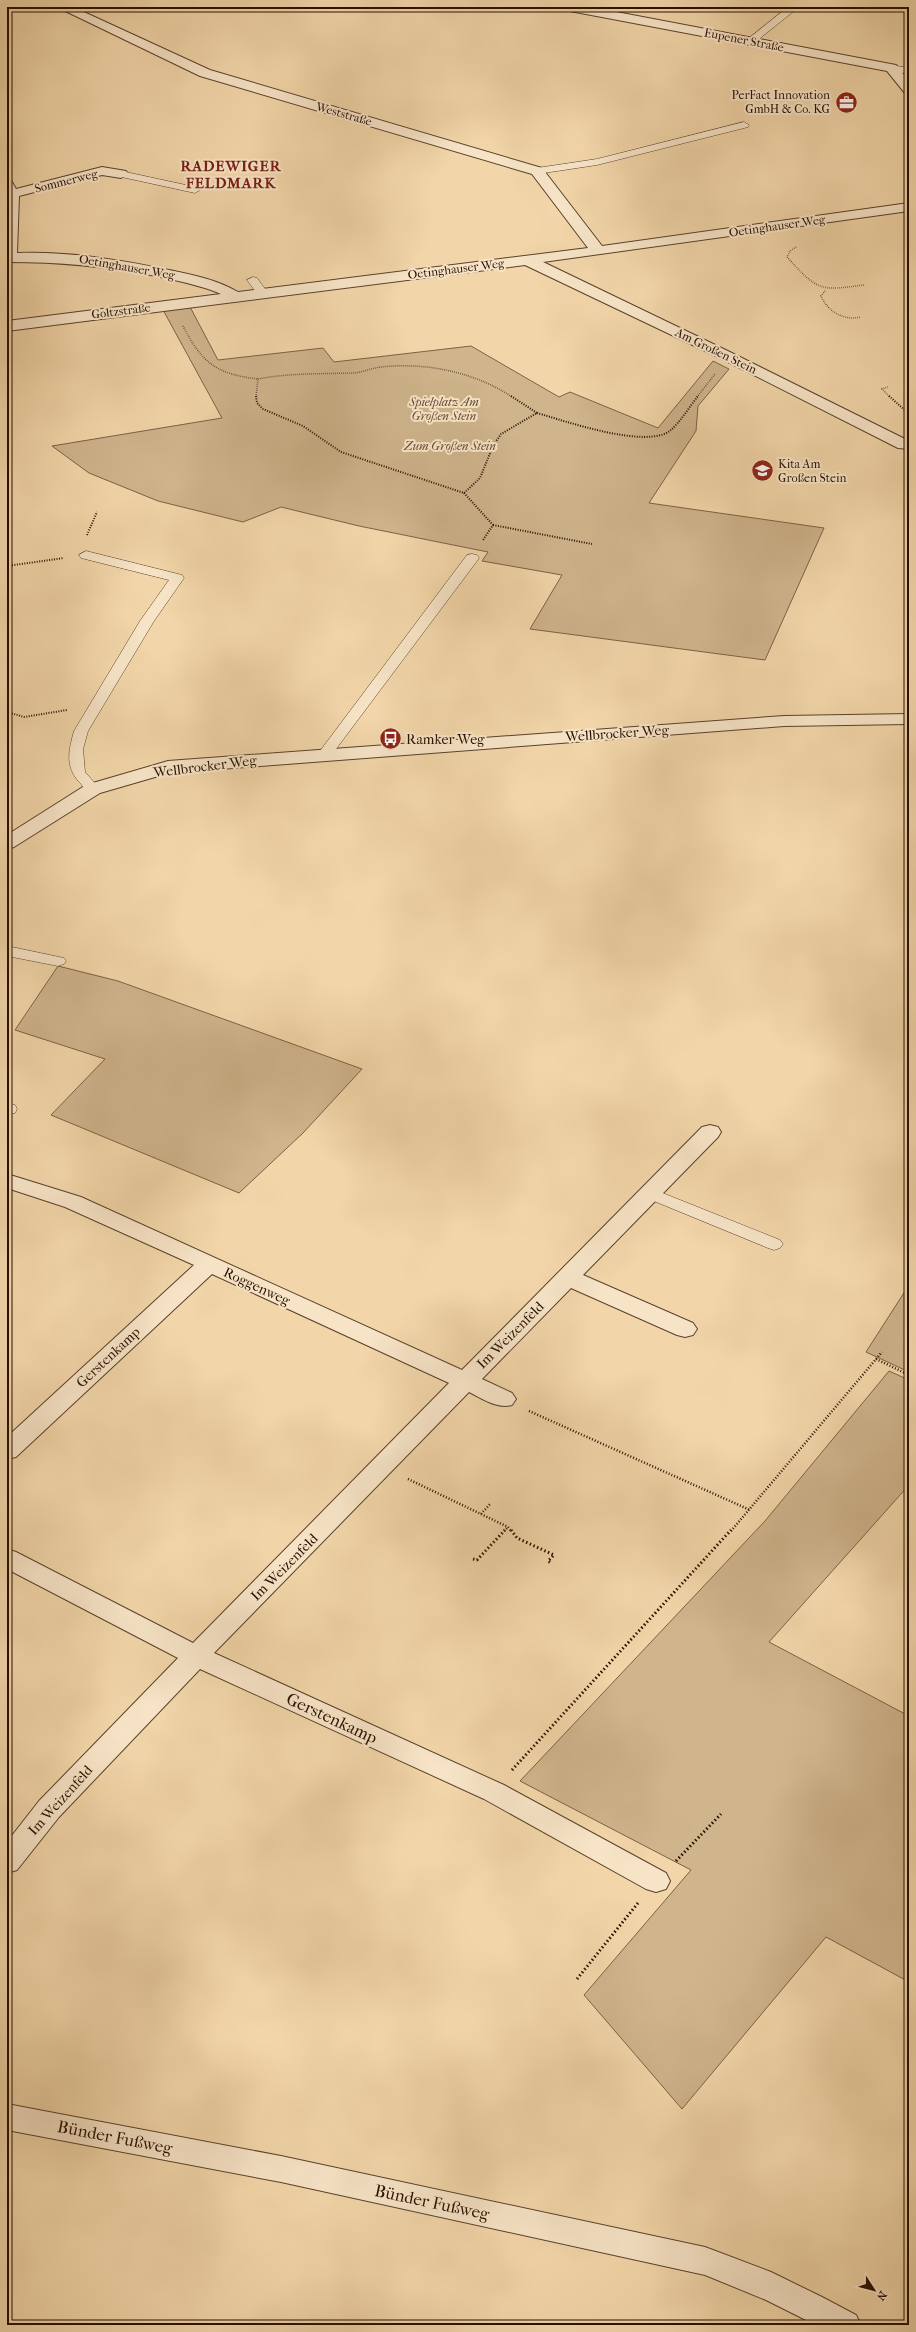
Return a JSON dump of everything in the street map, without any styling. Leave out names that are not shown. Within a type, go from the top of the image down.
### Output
[{"type":"street","name":"Weststraße","points":[[63,7],[205,73],[537,171]]},
{"type":"street","name":"Eupener Straße","points":[[570,7],[891,68]]},
{"type":"street","points":[[891,68],[909,89]]},
{"type":"street","points":[[537,171],[598,251]]},
{"type":"street","name":"Sommerweg","points":[[8,258],[9,190],[102,172],[121,174]]},
{"type":"street","name":"Oetinghauser Weg","points":[[8,258],[56,256],[93,260],[202,281],[215,285],[234,296],[598,251],[909,207]]},
{"type":"street","name":"Am Großen Stein","points":[[527,260],[729,357],[904,446]]},
{"type":"street","name":"Goltzstraße","points":[[7,326],[234,296]]},
{"type":"street","name":"Wellbrocker Weg","points":[[7,843],[92,789],[168,767],[325,754],[784,721],[909,719]]},
{"type":"street","name":"Im Weizenfeld","points":[[7,1862],[49,1809],[196,1656],[710,1132]]},
{"type":"street","name":"Roggenweg","points":[[7,1181],[73,1202],[504,1399]]},
{"type":"street","name":"Gerstenkamp","points":[[7,1451],[209,1264]]},
{"type":"street","points":[[567,1277],[685,1329]]},
{"type":"street","name":"Gerstenkamp","points":[[7,1558],[196,1656],[494,1792],[656,1881]]},
{"type":"street","name":"Bünder Fußweg","points":[[7,2117],[281,2169],[706,2262],[768,2284],[796,2297],[845,2325]]},
{"type":"lane","points":[[751,41],[794,7]]},
{"type":"lane","points":[[891,68],[909,71]]},
{"type":"lane","points":[[537,171],[597,162],[744,125]]},
{"type":"lane","points":[[121,174],[195,190]]},
{"type":"lane","points":[[253,280],[262,293]]},
{"type":"lane","points":[[86,555],[177,578],[147,622],[81,731],[76,749],[78,774],[92,789]]},
{"type":"lane","points":[[325,754],[472,558]]},
{"type":"lane","points":[[7,951],[58,961]]},
{"type":"lane","points":[[650,1193],[774,1244]]},
{"type":"path","points":[[796,247],[790,251],[787,257],[814,287],[825,291],[864,286]]},
{"type":"path","points":[[825,291],[822,296],[824,304],[836,314],[847,318],[861,317]]},
{"type":"path","points":[[174,304],[193,346],[215,370],[238,377],[258,379],[283,374],[354,373],[380,367],[411,365],[443,370],[474,378],[508,394],[537,413],[605,433],[657,437],[671,430],[729,357]]},
{"type":"path","points":[[258,379],[255,400],[260,406],[271,414],[302,426],[328,445],[464,493],[493,525],[592,544]]},
{"type":"path","points":[[888,387],[882,389],[909,414]]},
{"type":"path","points":[[464,493],[480,478],[493,446],[501,434],[537,413]]},
{"type":"path","points":[[472,558],[493,525]]},
{"type":"path","points":[[7,566],[86,555]]},
{"type":"path","points":[[7,712],[24,717],[78,708],[93,710]]},
{"type":"path","points":[[494,1792],[750,1510],[882,1352]]},
{"type":"path","points":[[876,1359],[909,1375]]},
{"type":"path","points":[[504,1399],[750,1510]]},
{"type":"path","points":[[382,1467],[508,1527],[517,1538],[554,1555],[548,1561],[552,1563]]},
{"type":"path","points":[[481,1514],[491,1503]]},
{"type":"path","points":[[473,1559],[477,1560],[508,1527]]},
{"type":"green space","name":"Zum Großen Stein","points":[[189,305],[218,360],[323,348],[334,362],[471,346],[559,397],[570,392],[658,428],[713,361],[729,369],[698,406],[696,431],[649,503],[824,528],[765,660],[530,629],[562,575],[482,561],[488,552],[359,526],[281,507],[243,522],[158,501],[89,473],[52,446],[222,418],[162,308]]},
{"type":"green space","points":[[58,966],[118,981],[362,1069],[303,1133],[239,1193],[51,1115],[105,1059],[15,1030]]},
{"type":"green space","points":[[909,1285],[909,1372],[866,1352]]},
{"type":"green space","points":[[889,1371],[909,1380],[909,1485],[769,1642],[909,1716],[909,1982],[826,1937],[682,2109],[584,1995],[691,1870],[520,1781],[765,1521]]},
{"type":"place","name":"PerFact Innovation GmbH & Co. KG","points":[[846,102]]},
{"type":"place","name":"Kita Am Großen Stein","points":[[762,471]]},
{"type":"place","name":"Ramker Weg","points":[[391,739]]},
{"type":"district","name":"RADEWIGER FELDMARK","points":[[231,174]]},
{"type":"park label","name":"Spielplatz Am Großen Stein","points":[[444,409]]}]
